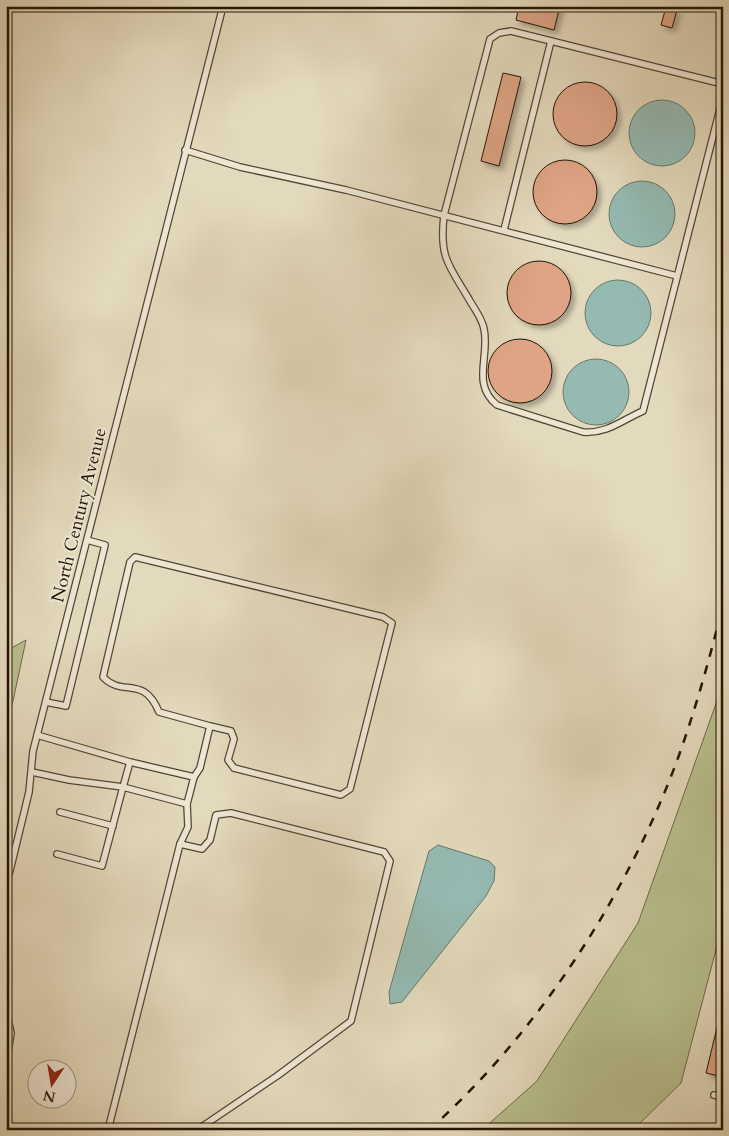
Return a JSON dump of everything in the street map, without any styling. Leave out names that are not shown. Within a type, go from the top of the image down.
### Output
[{"type":"lane","name":"North Century Avenue","points":[[6,887],[32,772],[33,752],[37,735],[223,6]]},
{"type":"lane","points":[[723,84],[511,31],[499,33],[490,39],[444,215],[442,242],[445,257],[482,322],[485,332],[486,349],[482,378],[486,392],[491,400],[506,409],[584,432],[595,433],[608,430],[643,411],[723,97]]},
{"type":"lane","points":[[504,230],[551,41]]},
{"type":"lane","points":[[185,150],[240,167],[346,190],[677,276]]},
{"type":"lane","points":[[46,702],[66,706],[105,545],[88,540]]},
{"type":"lane","points":[[135,557],[383,617],[392,623],[350,789],[341,795],[234,768],[228,760],[234,739],[231,731],[210,726],[159,712],[153,698],[146,692],[108,683],[103,677],[130,562],[135,557]]},
{"type":"lane","points":[[108,1130],[180,844],[188,827],[187,804],[194,777],[200,768],[210,726]]},
{"type":"lane","points":[[37,735],[130,762],[194,777]]},
{"type":"lane","points":[[57,854],[102,866],[130,762]]},
{"type":"lane","points":[[32,772],[69,780],[123,787],[187,804]]},
{"type":"lane","points":[[60,812],[114,826]]},
{"type":"lane","points":[[180,844],[202,848],[210,840],[216,815],[230,813],[384,852],[390,861],[351,1021],[277,1076],[197,1130]]},
{"type":"lane","points":[[6,1009],[11,1032],[6,1066]]},
{"type":"lane","points":[[714,1095],[723,1097]]},
{"type":"green space","points":[[26,640],[6,734],[6,651]]},
{"type":"green space","points":[[723,684],[723,923],[681,1083],[633,1130],[482,1130],[537,1081],[638,923]]},
{"type":"water","points":[[655,100],[669,100],[681,105],[690,114],[695,126],[693,146],[686,157],[669,166],[655,166],[643,161],[634,152],[629,140],[629,126],[634,114],[643,105]]},
{"type":"water","points":[[635,181],[649,181],[661,186],[670,195],[675,207],[673,227],[666,238],[649,247],[635,247],[623,242],[614,233],[609,221],[609,207],[614,195],[623,186]]},
{"type":"water","points":[[611,280],[625,280],[637,285],[646,294],[651,306],[649,326],[642,337],[625,346],[611,346],[599,341],[590,332],[585,320],[585,306],[590,294],[599,285]]},
{"type":"water","points":[[589,359],[603,359],[615,364],[624,373],[629,385],[627,405],[620,416],[603,425],[589,425],[577,420],[568,411],[563,399],[563,385],[568,373],[577,364]]},
{"type":"water","points":[[438,845],[489,861],[495,867],[494,881],[486,896],[402,1002],[390,1004],[389,992],[429,851]]},
{"type":"building","points":[[519,6],[560,6],[554,30],[516,20]]},
{"type":"building","points":[[666,7],[677,10],[672,28],[661,25]]},
{"type":"building","points":[[503,73],[521,77],[499,166],[481,161]]},
{"type":"building","points":[[579,82],[591,82],[608,91],[615,102],[617,114],[615,126],[608,137],[591,146],[579,146],[567,141],[558,132],[553,120],[553,108],[558,96],[567,87]]},
{"type":"building","points":[[559,160],[571,160],[588,169],[595,180],[597,192],[595,204],[588,215],[571,224],[559,224],[547,219],[538,210],[533,198],[533,186],[538,174],[547,165]]},
{"type":"building","points":[[533,261],[545,261],[562,270],[569,281],[571,293],[569,305],[562,316],[545,325],[533,325],[521,320],[512,311],[507,299],[507,287],[512,275],[521,266]]},
{"type":"building","points":[[514,339],[526,339],[543,348],[550,359],[552,371],[550,383],[543,394],[526,403],[514,403],[502,398],[493,389],[488,377],[488,365],[493,353],[502,344]]},
{"type":"building","points":[[720,1015],[723,1015],[723,1077],[706,1073]]},
{"type":"railway","points":[[429,1130],[469,1092],[543,1006],[576,959],[606,910],[633,860],[678,758],[691,720],[723,605]]}]
